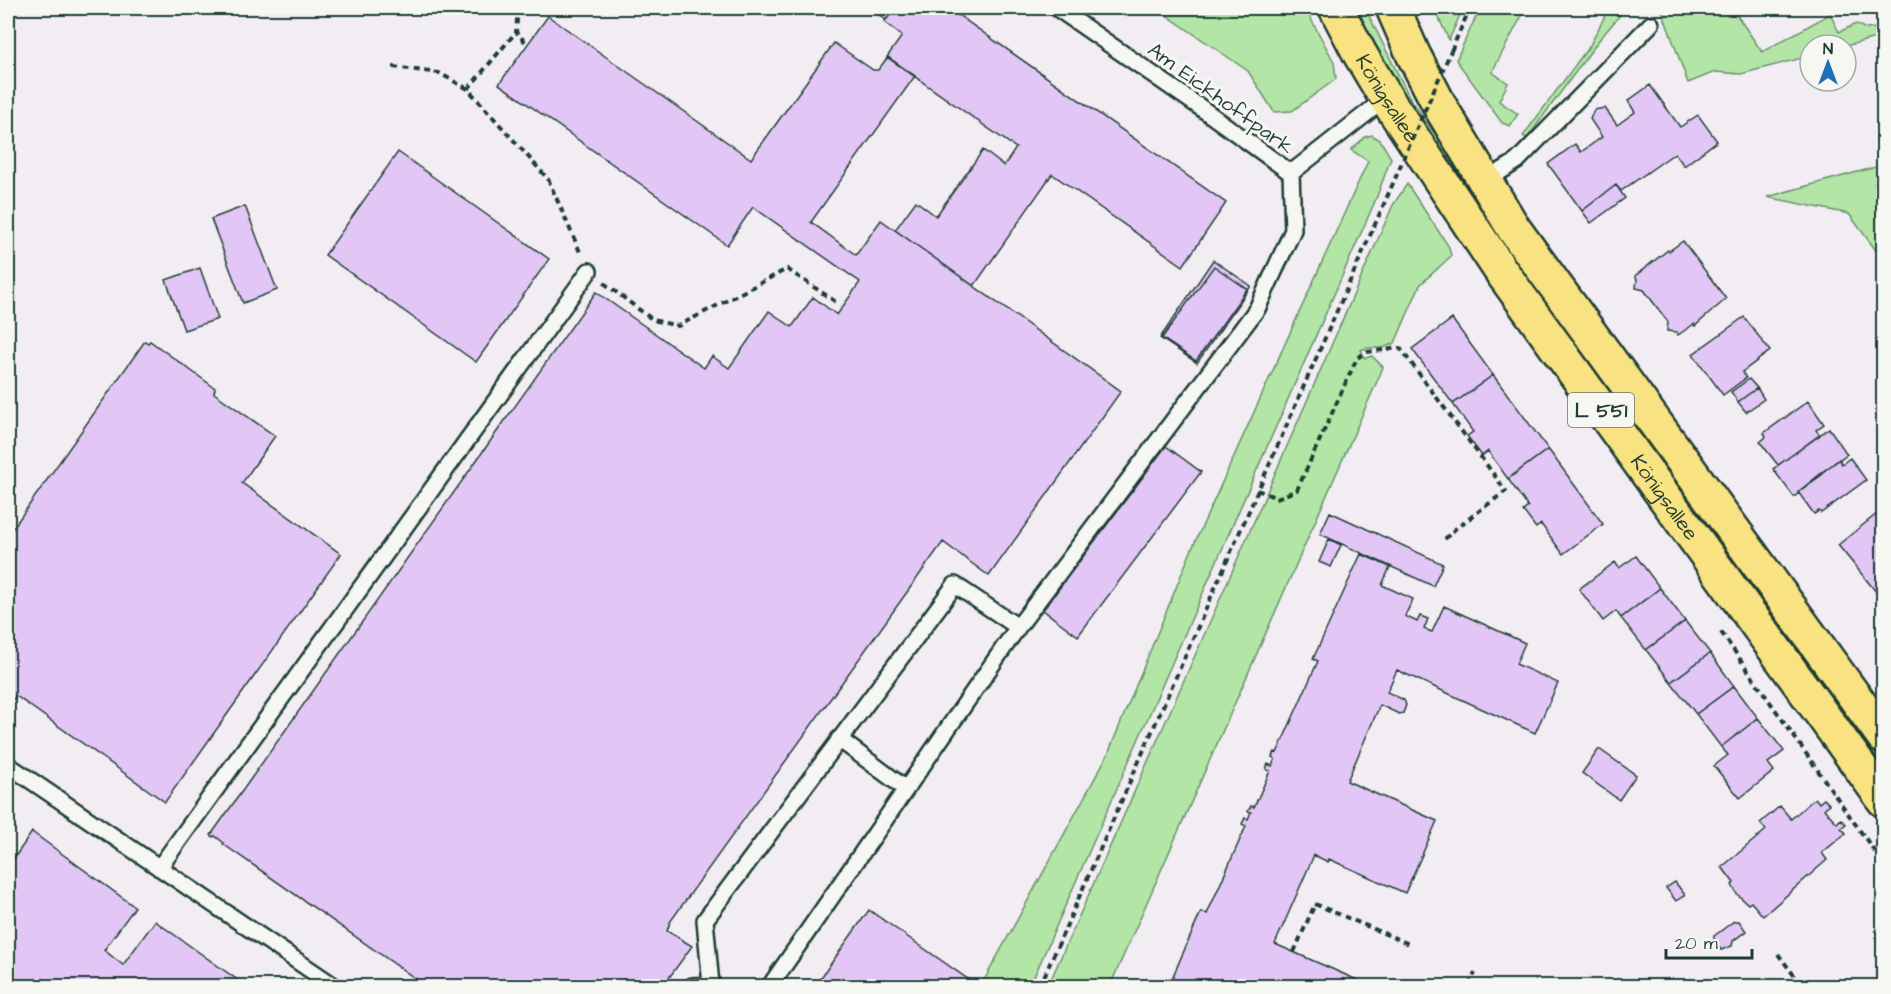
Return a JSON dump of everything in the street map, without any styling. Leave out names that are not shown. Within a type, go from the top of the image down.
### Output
[{"type":"main road","name":"Königsallee","points":[[1336,8],[1386,98],[1501,271],[1884,800]]},
{"type":"main road","name":"Königsallee","points":[[1393,8],[1413,54],[1441,108],[1514,229],[1884,737]]},
{"type":"lane","name":"Am Eickhoffpark","points":[[1057,8],[1291,173],[1386,98]]},
{"type":"lane","points":[[1484,182],[1517,161],[1651,24]]},
{"type":"lane","points":[[770,987],[1018,627],[1257,309],[1293,230],[1291,173]]},
{"type":"lane","points":[[159,868],[589,271]]},
{"type":"lane","points":[[692,987],[712,986],[705,920],[955,585],[1018,627]]},
{"type":"lane","points":[[839,739],[906,789]]},
{"type":"lane","points":[[8,765],[334,987]]},
{"type":"path","points":[[468,89],[516,32],[518,8]]},
{"type":"path","points":[[1041,987],[1470,8]]},
{"type":"path","points":[[516,32],[528,45]]},
{"type":"path","points":[[393,67],[439,74],[468,89],[548,180],[589,271],[653,320],[678,326],[787,269],[839,304]]},
{"type":"path","points":[[1257,490],[1277,498],[1297,490],[1357,358],[1367,352],[1400,348],[1506,491],[1455,529],[1442,542]]},
{"type":"path","points":[[1294,952],[1315,904],[1409,944]]},
{"type":"path","points":[[1778,954],[1802,987]]},
{"type":"path","points":[[1470,987],[1475,973]]},
{"type":"green space","points":[[1156,8],[1305,8],[1334,62],[1336,79],[1292,111],[1274,112],[1248,71]]},
{"type":"green space","points":[[1355,8],[1365,8],[1409,96],[1559,318],[1883,761],[1883,777],[1554,322],[1406,101]]},
{"type":"green space","points":[[1434,8],[1463,8],[1449,40]]},
{"type":"green space","points":[[1480,8],[1526,8],[1492,72],[1508,83],[1499,101],[1518,114],[1510,126],[1502,123],[1456,60]]},
{"type":"green space","points":[[1609,8],[1626,8],[1599,40],[1526,138],[1523,136],[1590,45]]},
{"type":"green space","points":[[1661,8],[1732,8],[1762,52],[1830,14],[1839,32],[1856,24],[1866,29],[1883,27],[1883,36],[1858,43],[1858,33],[1798,33],[1798,59],[1741,74],[1715,72],[1688,83]]},
{"type":"green space","points":[[1372,135],[1380,140],[1391,158],[1376,199],[1030,986],[981,986],[1108,754],[1191,551],[1368,161],[1351,150],[1365,137]]},
{"type":"green space","points":[[1883,165],[1883,260],[1849,214],[1767,197]]},
{"type":"green space","points":[[1407,184],[1449,247],[1451,256],[1420,285],[1395,343],[1383,348],[1361,350],[1365,358],[1372,356],[1383,367],[1110,986],[1048,986],[1393,205]]},
{"type":"building","points":[[870,8],[896,8],[886,20]]},
{"type":"building","points":[[896,8],[948,8],[1226,203],[1183,266],[1052,174],[974,286],[895,230],[916,201],[936,216],[983,150],[1004,166],[1016,148],[887,57],[902,36],[884,22]]},
{"type":"building","points":[[548,16],[751,159],[834,43],[873,70],[878,70],[888,57],[915,76],[811,222],[856,255],[881,220],[1121,391],[989,576],[943,542],[670,922],[667,931],[692,946],[663,986],[426,986],[211,835],[596,292],[704,368],[712,356],[729,368],[769,311],[792,327],[813,297],[837,315],[860,282],[753,207],[727,245],[499,84]]},
{"type":"building","points":[[1650,85],[1680,127],[1698,115],[1717,141],[1684,166],[1675,153],[1621,191],[1616,185],[1582,211],[1548,164],[1575,144],[1581,152],[1602,137],[1590,119],[1594,110],[1605,108],[1617,125],[1635,112],[1628,101]]},
{"type":"building","points":[[398,152],[549,259],[476,362],[325,255]]},
{"type":"building","points":[[1884,180],[1884,203],[1882,203],[1875,183]]},
{"type":"building","points":[[1616,185],[1625,198],[1591,223],[1582,211]]},
{"type":"building","points":[[245,206],[277,290],[243,303],[211,219]]},
{"type":"building","points":[[1683,241],[1726,299],[1695,326],[1694,324],[1678,335],[1676,332],[1667,331],[1668,322],[1644,290],[1636,288],[1635,276]]},
{"type":"building","points":[[1213,260],[1251,286],[1197,363],[1160,338]]},
{"type":"building","points":[[1214,266],[1247,289],[1196,361],[1162,338]]},
{"type":"building","points":[[200,268],[218,319],[184,330],[166,280]]},
{"type":"building","points":[[1744,317],[1770,351],[1742,372],[1746,378],[1723,395],[1693,354]]},
{"type":"building","points":[[1452,319],[1493,375],[1453,404],[1412,349]]},
{"type":"building","points":[[145,341],[148,343],[150,341],[215,388],[214,393],[275,436],[242,483],[341,554],[165,802],[16,696],[11,702],[8,701],[8,535]]},
{"type":"building","points":[[1493,375],[1548,449],[1508,479],[1488,451],[1482,456],[1467,436],[1473,432],[1453,404]]},
{"type":"building","points":[[1749,379],[1757,388],[1738,402],[1731,392]]},
{"type":"building","points":[[1757,388],[1764,399],[1746,412],[1738,402]]},
{"type":"building","points":[[1808,401],[1824,424],[1816,430],[1820,435],[1778,465],[1760,442],[1766,437],[1764,433]]},
{"type":"building","points":[[1829,428],[1847,454],[1794,497],[1773,469]]},
{"type":"building","points":[[1166,446],[1201,472],[1078,636],[1043,610]]},
{"type":"building","points":[[1548,449],[1603,524],[1563,554],[1541,524],[1536,528],[1523,511],[1528,507],[1508,479]]},
{"type":"building","points":[[1850,458],[1866,480],[1821,513],[1819,511],[1814,514],[1798,492],[1839,459],[1842,464]]},
{"type":"building","points":[[1330,512],[1443,564],[1433,586],[1320,534]]},
{"type":"building","points":[[1878,513],[1884,519],[1884,598],[1882,599],[1838,545]]},
{"type":"building","points":[[1329,539],[1341,545],[1331,567],[1319,562]]},
{"type":"building","points":[[1361,554],[1390,567],[1382,585],[1413,599],[1405,616],[1417,622],[1420,616],[1428,619],[1424,629],[1432,632],[1444,606],[1525,643],[1516,664],[1558,683],[1535,733],[1397,670],[1387,692],[1404,700],[1406,705],[1403,713],[1399,714],[1380,705],[1347,781],[1437,821],[1405,893],[1329,859],[1328,862],[1314,855],[1275,944],[1364,983],[1363,986],[1173,986],[1170,983],[1201,912],[1207,914],[1246,826],[1242,824],[1245,818],[1248,819],[1251,812],[1248,811],[1251,806],[1254,807],[1270,771],[1266,769],[1268,764],[1272,766],[1275,759],[1272,757],[1275,752],[1277,753],[1318,661],[1313,659]]},
{"type":"building","points":[[1636,556],[1660,588],[1621,618],[1616,611],[1603,621],[1579,589],[1615,562],[1619,568]]},
{"type":"building","points":[[1660,588],[1685,621],[1646,650],[1621,618]]},
{"type":"building","points":[[1685,621],[1710,653],[1671,682],[1646,650]]},
{"type":"building","points":[[1710,653],[1734,686],[1696,714],[1671,682]]},
{"type":"building","points":[[1734,686],[1758,718],[1721,747],[1696,714]]},
{"type":"building","points":[[1758,718],[1784,751],[1768,763],[1774,771],[1740,798],[1714,766],[1728,755],[1721,747]]},
{"type":"building","points":[[1599,749],[1636,775],[1619,800],[1582,773]]},
{"type":"building","points":[[1815,798],[1819,803],[1824,799],[1829,804],[1824,809],[1837,823],[1841,819],[1846,824],[1841,828],[1846,833],[1822,853],[1827,860],[1763,916],[1751,902],[1748,904],[1737,894],[1732,885],[1734,883],[1722,867],[1766,830],[1760,823],[1780,806],[1791,819]]},
{"type":"building","points":[[32,832],[135,907],[104,950],[123,965],[155,921],[246,986],[8,986],[8,925],[11,920],[8,918],[8,867]]},
{"type":"building","points":[[1675,882],[1685,895],[1676,901],[1666,888]]},
{"type":"building","points":[[869,910],[972,982],[969,986],[815,986]]},
{"type":"building","points":[[1734,921],[1739,921],[1746,931],[1733,941],[1732,946],[1721,950],[1714,941],[1714,936]]}]
